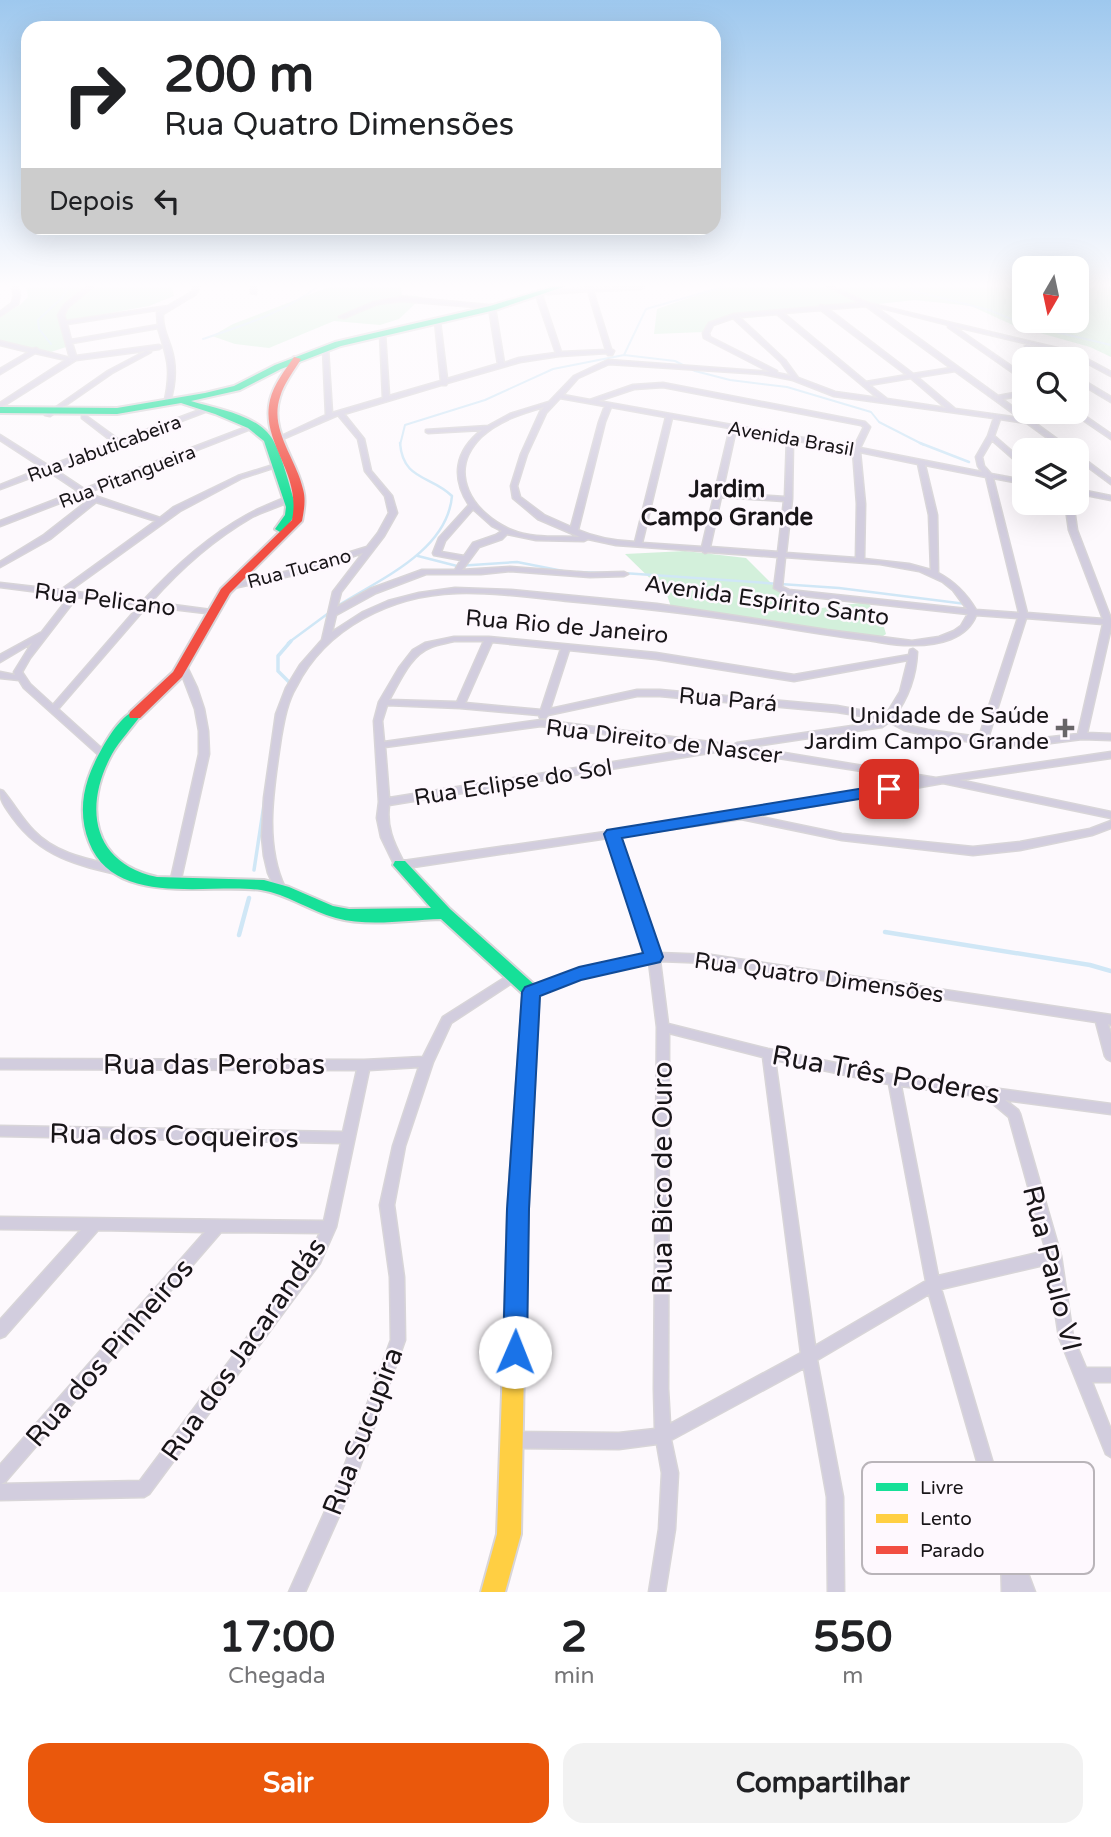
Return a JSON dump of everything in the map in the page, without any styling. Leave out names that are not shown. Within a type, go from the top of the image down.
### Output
[{"type":"street","points":[[0,372],[18,361]]},
{"type":"street","points":[[0,408],[70,361]]},
{"type":"street","points":[[51,412],[110,372],[131,361]]},
{"type":"street","points":[[167,404],[173,372],[171,361]]},
{"type":"street","points":[[0,408],[84,417],[122,415],[237,388],[292,361]]},
{"type":"street","points":[[124,872],[102,854],[90,826],[87,810],[90,791],[105,756],[122,729],[183,667],[207,612],[227,579],[282,527],[290,515],[276,434],[275,398],[296,361]]},
{"type":"street","points":[[326,361],[328,416]]},
{"type":"street","points":[[384,361],[386,400]]},
{"type":"street","points":[[441,361],[444,384]]},
{"type":"street","points":[[186,401],[276,434],[328,416],[521,361]]},
{"type":"street","points":[[758,361],[779,374]]},
{"type":"street","points":[[783,361],[795,379]]},
{"type":"street","points":[[836,361],[888,403]]},
{"type":"street","points":[[893,361],[954,412]]},
{"type":"street","points":[[945,361],[1012,409]]},
{"type":"street","points":[[1089,361],[1111,374]]},
{"type":"street","points":[[608,362],[779,374],[825,392],[1012,419]]},
{"type":"street","name":"Avenida Espírito Santo","points":[[280,888],[272,876],[268,859],[276,737],[281,714],[293,683],[324,643],[348,622],[372,610],[420,595],[464,590],[652,606],[912,643],[941,640],[961,631],[969,624],[973,611],[956,586],[934,572],[860,560],[705,551],[595,539],[574,532],[530,510],[517,498],[514,485],[538,418],[576,377],[608,362]]},
{"type":"street","points":[[863,384],[955,369]]},
{"type":"street","points":[[590,402],[633,387],[663,385],[859,422],[867,427],[856,449],[861,504],[860,560]]},
{"type":"street","points":[[1089,386],[1111,400]]},
{"type":"street","points":[[996,398],[1012,395]]},
{"type":"street","name":"Avenida Brasil","points":[[558,396],[1012,480]]},
{"type":"street","points":[[0,416],[117,411],[186,401],[254,426],[268,440],[302,495],[301,513],[288,531],[229,587],[207,612]]},
{"type":"street","points":[[550,404],[523,412],[490,428],[470,447],[461,468],[461,483],[466,498],[472,505],[506,531],[533,537],[595,539]]},
{"type":"street","points":[[574,532],[601,422],[609,405]]},
{"type":"street","name":"Rua Jabuticabeira","points":[[0,487],[208,409]]},
{"type":"street","points":[[324,643],[337,592],[391,520],[392,504],[369,471],[361,439],[340,413]]},
{"type":"street","points":[[638,545],[669,416]]},
{"type":"street","points":[[84,417],[120,444]]},
{"type":"street","points":[[983,740],[1023,614],[989,476],[981,466],[979,457],[998,418]]},
{"type":"street","points":[[1089,422],[1111,437]]},
{"type":"street","points":[[1033,424],[1052,438]]},
{"type":"street","name":"Rua Pitangueira","points":[[0,524],[254,426]]},
{"type":"street","points":[[428,431],[490,428]]},
{"type":"street","points":[[705,551],[720,495],[733,428]]},
{"type":"street","points":[[991,436],[1012,455]]},
{"type":"street","points":[[0,437],[95,499],[159,520]]},
{"type":"street","points":[[790,437],[788,499],[777,586],[788,592],[1109,622]]},
{"type":"street","points":[[62,593],[159,520],[223,484],[282,463]]},
{"type":"street","points":[[921,463],[933,515],[934,572]]},
{"type":"street","points":[[1089,465],[1111,482]]},
{"type":"street","points":[[1089,494],[1111,498]]},
{"type":"street","points":[[720,495],[788,499]]},
{"type":"street","points":[[0,565],[47,537],[95,499]]},
{"type":"street","points":[[53,710],[79,683],[142,604],[189,559],[221,533],[264,509],[289,499]]},
{"type":"street","points":[[466,558],[437,553],[442,540],[472,505]]},
{"type":"street","points":[[1071,515],[1073,530],[1109,622],[1082,736]]},
{"type":"street","points":[[457,572],[476,545],[499,537],[506,531]]},
{"type":"street","name":"Rua Tucano","points":[[229,587],[291,573],[369,549]]},
{"type":"street","points":[[332,613],[373,591],[415,574],[510,569],[590,575],[624,574]]},
{"type":"street","name":"Rua Pelicano","points":[[0,585],[207,612]]},
{"type":"street","points":[[75,596],[52,628],[23,660],[18,672],[53,710],[105,756]]},
{"type":"street","points":[[0,659],[52,628]]},
{"type":"street","name":"Rua Rio de Janeiro","points":[[531,992],[446,913],[400,865],[386,836],[382,818],[384,802],[379,721],[383,702],[403,668],[421,649],[454,639],[489,639],[656,656],[794,678],[913,657]]},
{"type":"street","points":[[460,705],[489,639]]},
{"type":"street","points":[[890,718],[907,680],[913,657],[912,643]]},
{"type":"street","points":[[542,718],[566,647]]},
{"type":"street","points":[[175,883],[204,754],[204,737],[195,693],[183,667]]},
{"type":"street","points":[[0,675],[21,678]]},
{"type":"street","name":"Rua Pará","points":[[383,702],[460,705],[542,718],[638,693],[660,693],[836,709],[890,718],[907,728],[983,740],[1035,743],[1082,736],[1111,737]]},
{"type":"street","name":"Rua Direito de Nascer","points":[[381,745],[542,718],[940,780],[1111,815]]},
{"type":"street","name":"Rua Eclipse do Sol","points":[[384,802],[727,747],[867,728],[890,718]]},
{"type":"street","points":[[400,865],[737,816],[940,780],[1111,755]]},
{"type":"street","points":[[0,793],[31,834],[45,845],[96,866],[164,885],[239,881],[280,888],[331,912],[446,913]]},
{"type":"street","points":[[737,816],[842,837],[973,851],[1092,832],[1111,824]]},
{"type":"street","name":"Rua Bico de Ouro","points":[[612,834],[654,957],[663,1027],[663,1436],[670,1473],[667,1529],[657,1592]]},
{"type":"street","name":"Rua Quatro Dimensões","points":[[531,992],[579,974],[654,957],[711,959],[1106,1019]]},
{"type":"street","name":"Rua Sucupira","points":[[297,1592],[347,1480],[398,1340],[397,1276],[387,1205],[399,1146],[427,1062],[447,1020],[514,976]]},
{"type":"street","points":[[493,1592],[509,1534],[518,1209],[531,992]]},
{"type":"street","points":[[1106,1019],[1111,1056]]},
{"type":"street","name":"Rua Três Poderes","points":[[663,1027],[768,1054],[894,1080],[1111,1109]]},
{"type":"street","points":[[768,1054],[809,1357],[835,1497],[836,1592]]},
{"type":"street","name":"Rua das Perobas","points":[[0,1064],[364,1065],[427,1062]]},
{"type":"street","name":"Rua dos Jacarandás","points":[[0,1492],[144,1489],[315,1258],[329,1227],[364,1065]]},
{"type":"street","points":[[894,1080],[933,1284],[985,1462]]},
{"type":"street","name":"Rua Paulo VI","points":[[990,1094],[1014,1114],[1054,1256],[1066,1337],[1111,1449]]},
{"type":"street","name":"Rua dos Coqueiros","points":[[0,1131],[348,1138]]},
{"type":"street","points":[[0,1223],[329,1227]]},
{"type":"street","points":[[0,1331],[94,1225]]},
{"type":"street","name":"Rua dos Pinheiros","points":[[0,1477],[218,1226]]},
{"type":"street","points":[[513,1440],[605,1441],[663,1436],[809,1357],[933,1284],[1054,1256]]},
{"type":"street","points":[[1081,1376],[1111,1375]]},
{"type":"street","points":[[1010,1574],[1010,1592]]},
{"type":"street","points":[[1020,1574],[1027,1592]]},
{"type":"green space","points":[[685,551],[746,558],[799,611],[867,602],[881,617],[886,634],[880,638],[671,607],[667,595],[625,554]]},
{"type":"waterway","points":[[400,444],[405,425],[485,400],[553,369],[592,361]]},
{"type":"waterway","points":[[676,361],[695,371],[730,380],[787,387],[871,412],[879,422],[920,443]]},
{"type":"waterway","points":[[920,443],[969,462]]},
{"type":"waterway","points":[[920,443],[924,445]]},
{"type":"waterway","points":[[336,607],[390,575],[424,549],[438,533],[447,516],[452,496],[412,471],[402,455],[400,444]]},
{"type":"waterway","points":[[418,556],[457,566],[517,562],[563,571]]},
{"type":"waterway","points":[[578,572],[605,573]]},
{"type":"waterway","points":[[623,573],[839,588],[966,604]]},
{"type":"waterway","points":[[288,643],[330,612]]},
{"type":"waterway","points":[[291,641],[278,656],[278,671],[292,685]]},
{"type":"waterway","points":[[254,870],[265,798]]},
{"type":"waterway","points":[[239,935],[249,898]]},
{"type":"waterway","points":[[885,932],[1090,965],[1111,971]]},
{"type":"traffic: fast","points":[[0,410],[117,411],[237,388],[293,361]]},
{"type":"traffic: fast","points":[[185,402],[241,420],[268,440],[291,507],[290,515],[280,529]]},
{"type":"traffic: fast","points":[[135,715],[118,734],[105,756],[95,780],[90,805],[91,829],[99,850],[116,867],[142,879],[172,884],[264,885],[349,915],[445,913]]},
{"type":"traffic: fast","points":[[400,865],[445,913],[531,992],[515,1308]]},
{"type":"traffic: slow","points":[[493,1592],[509,1534],[515,1308]]},
{"type":"traffic: jam","points":[[135,715],[178,674],[225,591],[297,521],[299,490],[281,447],[273,417],[278,390],[296,361]]},
{"type":"place","name":"Unidade de Saúde Jardim Campo Grande","points":[[1065,728]]},
{"type":"district","name":"Jardim Campo Grande","points":[[727,503]]},
{"type":"route","points":[[515,1352],[518,1209],[531,992],[579,974],[654,957],[612,834],[737,816],[889,789]]}]
